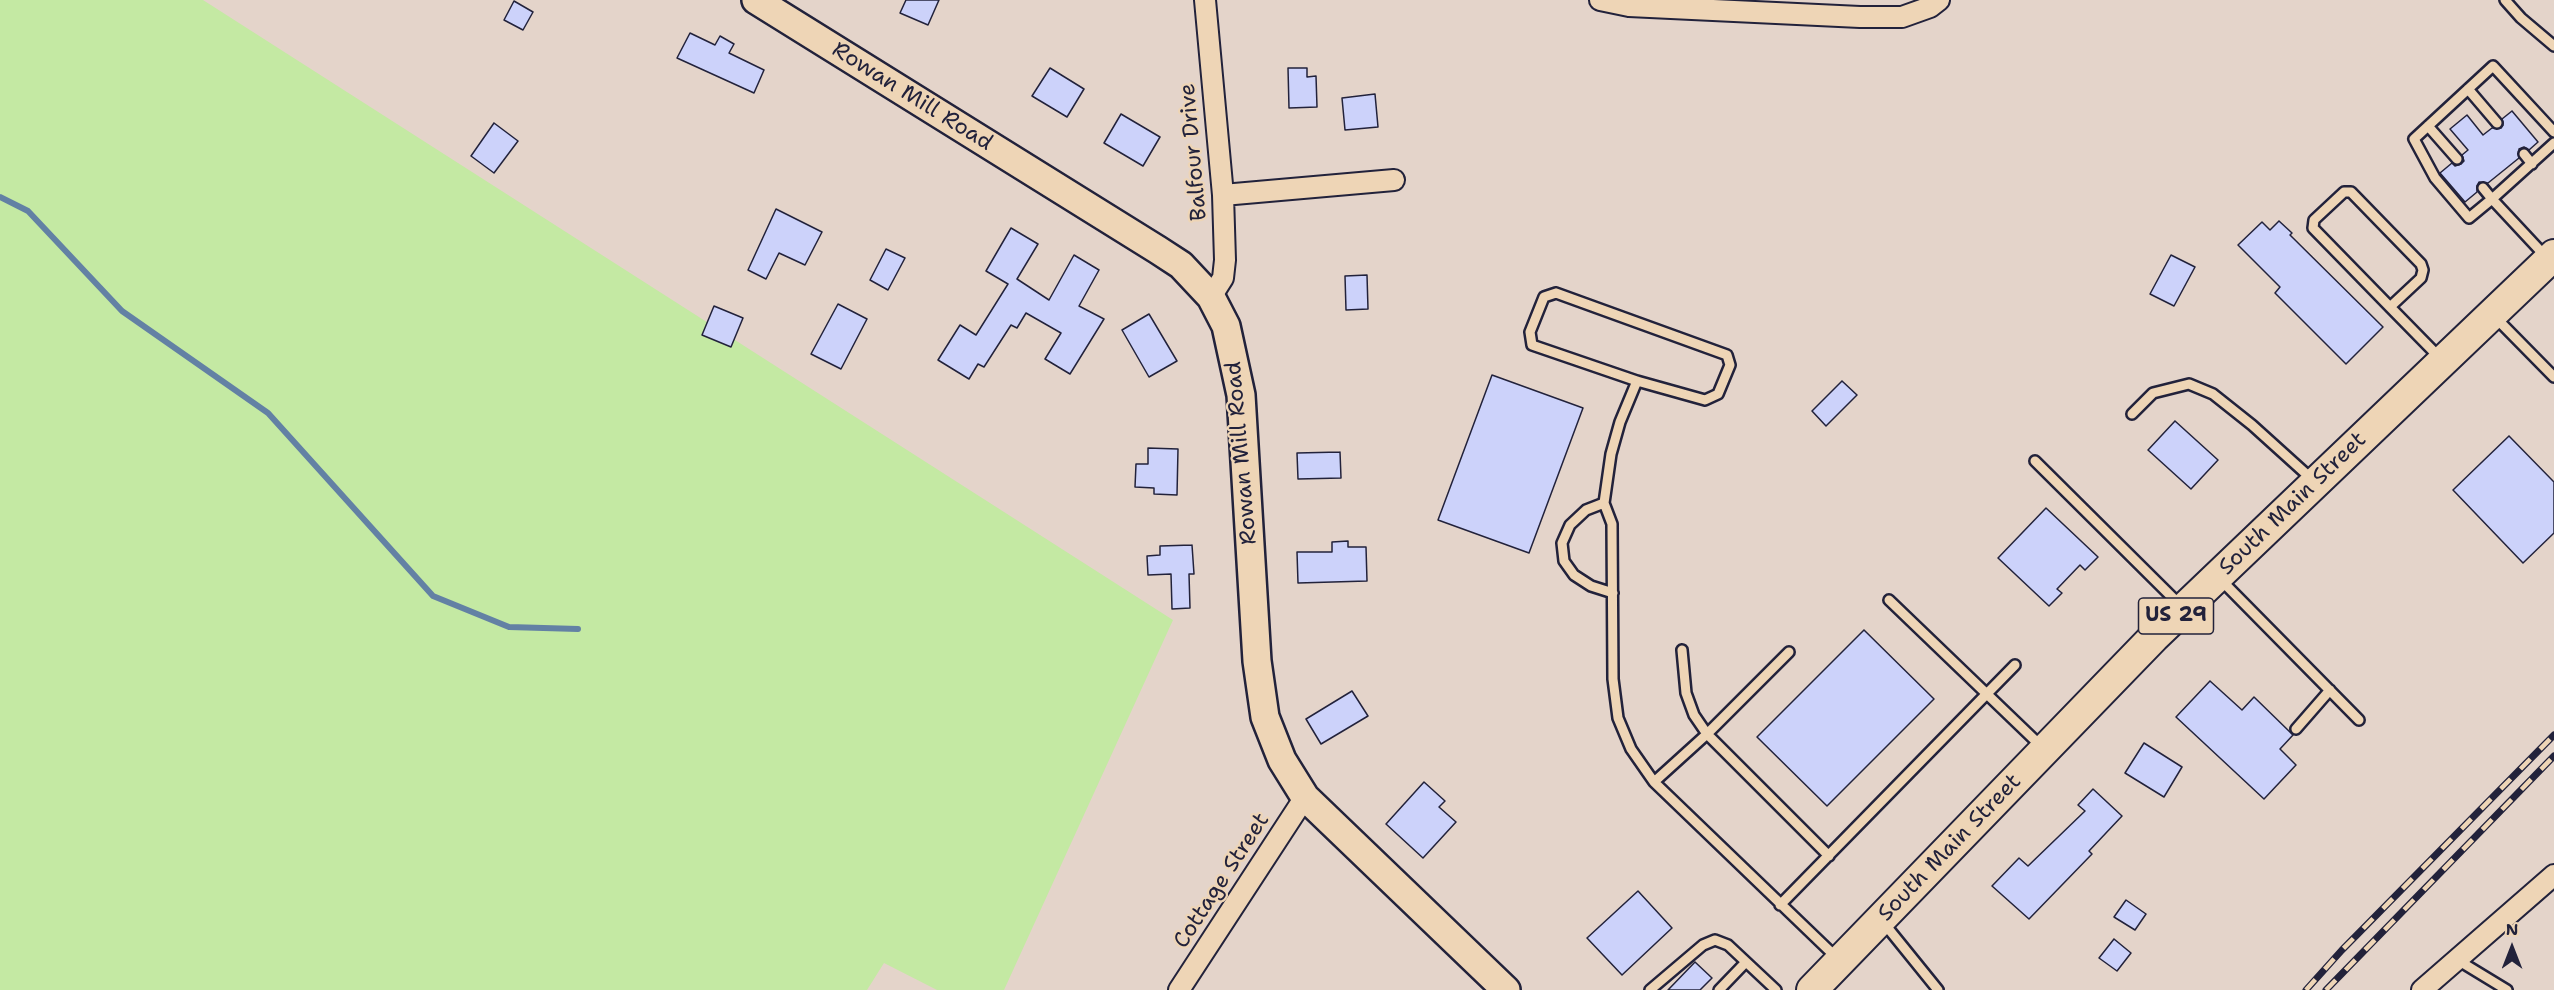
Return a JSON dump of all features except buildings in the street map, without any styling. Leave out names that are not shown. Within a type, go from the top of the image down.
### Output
[{"type":"main road","name":"South Main Street","points":[[1812,990],[2183,609],[2551,258]]},
{"type":"street","name":"Rowan Mill Road","points":[[756,0],[1181,265],[1211,297],[1226,326],[1241,395],[1257,661],[1265,717],[1282,760],[1305,797],[1506,990]]},
{"type":"street","name":"Balfour Drive","points":[[1205,0],[1223,195],[1225,260],[1223,278],[1211,297]]},
{"type":"street","points":[[1600,0],[1629,6],[1859,8],[1902,17],[1930,7],[1939,0]]},
{"type":"street","points":[[1223,195],[1394,180]]},
{"type":"street","name":"Cottage Street","points":[[1179,990],[1305,797]]},
{"type":"street","points":[[2422,990],[2554,875]]},
{"type":"lane","points":[[2505,0],[2521,18],[2554,46]]},
{"type":"lane","points":[[2554,132],[2493,66],[2414,140],[2435,178],[2469,218],[2554,143]]},
{"type":"lane","points":[[2468,89],[2497,123]]},
{"type":"lane","points":[[2428,126],[2457,159]]},
{"type":"lane","points":[[2524,154],[2532,164]]},
{"type":"lane","points":[[2482,188],[2551,258]]},
{"type":"lane","points":[[2390,307],[2421,278],[2423,270],[2421,264],[2351,192],[2344,192],[2314,220],[2313,228],[2390,307],[2443,361]]},
{"type":"lane","points":[[1556,292],[1727,355],[1730,365],[1718,394],[1705,400],[1637,381],[1532,345],[1530,332],[1544,297],[1556,292]]},
{"type":"lane","points":[[2493,314],[2554,377]]},
{"type":"lane","points":[[1637,381],[1620,422],[1611,454],[1604,503],[1612,524],[1613,679],[1618,718],[1631,749],[1654,782],[1840,961]]},
{"type":"lane","points":[[2132,414],[2153,393],[2188,384],[2213,394],[2252,425],[2316,483]]},
{"type":"lane","points":[[2035,461],[2183,609]]},
{"type":"lane","points":[[1604,503],[1586,510],[1570,525],[1562,543],[1564,561],[1574,575],[1591,586],[1613,593]]},
{"type":"lane","points":[[2217,577],[2359,720]]},
{"type":"lane","points":[[1889,600],[2045,750]]},
{"type":"lane","points":[[1682,650],[1686,693],[1694,715],[1707,734],[1829,856]]},
{"type":"lane","points":[[1654,782],[1707,734],[1789,652]]},
{"type":"lane","points":[[1780,905],[2015,665]]},
{"type":"lane","points":[[2296,729],[2330,690]]},
{"type":"lane","points":[[1881,919],[1938,990]]},
{"type":"lane","points":[[1650,990],[1703,945],[1715,940],[1728,945],[1776,990]]},
{"type":"lane","points":[[2456,958],[2507,990]]},
{"type":"lane","points":[[1719,990],[1746,962]]},
{"type":"green space","points":[[0,0],[203,0],[1173,620],[1004,990],[937,990],[884,963],[867,990],[0,990]]},
{"type":"waterway","points":[[0,197],[28,211],[122,311],[268,413],[433,596],[509,627],[578,629]]},
{"type":"railway","points":[[2306,990],[2342,950],[2554,735]]},
{"type":"railway","points":[[2326,990],[2554,756]]}]
